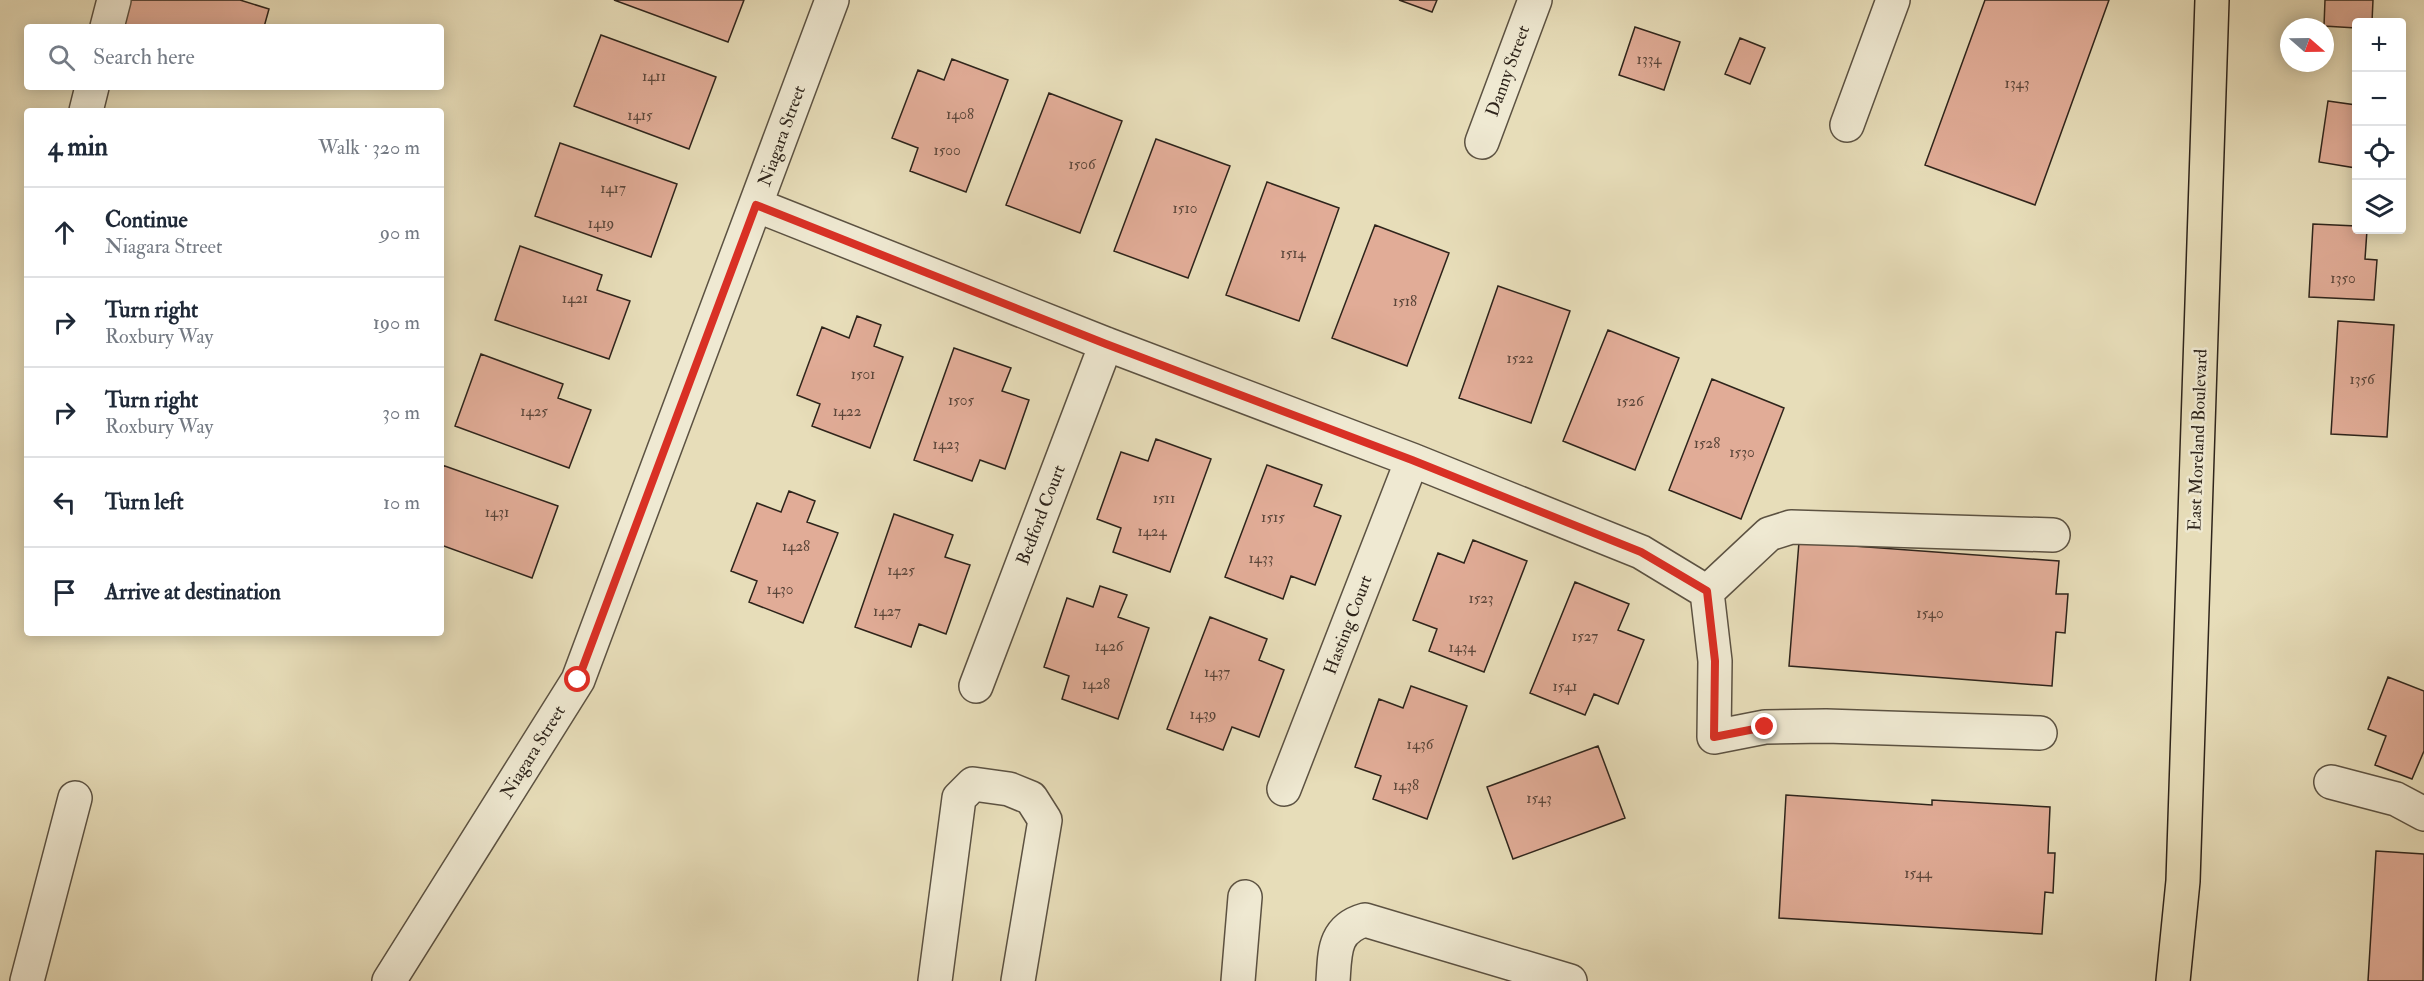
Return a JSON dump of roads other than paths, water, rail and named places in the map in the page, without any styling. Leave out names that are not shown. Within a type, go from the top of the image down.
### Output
[{"type":"main road","name":"East Moreland Boulevard","points":[[2173,981],[2183,881],[2212,0]]},
{"type":"main road","name":"East Moreland Boulevard","points":[[2183,881],[2196,981]]},
{"type":"street","points":[[108,24],[114,0]]},
{"type":"street","name":"Niagara Street","points":[[389,981],[578,680],[832,0]]},
{"type":"street","name":"Danny Street","points":[[1482,142],[1535,0]]},
{"type":"street","points":[[1847,125],[1893,0]]},
{"type":"street","points":[[87,108],[91,90]]},
{"type":"street","points":[[756,205],[1106,344],[1412,460],[1641,552],[1707,591]]},
{"type":"street","name":"Bedford Court","points":[[976,686],[1106,344]]},
{"type":"street","name":"Hasting Court","points":[[1284,789],[1412,460]]},
{"type":"street","points":[[1707,591],[1769,534],[1791,527],[2053,534]]},
{"type":"street","points":[[1707,591],[1715,661],[1714,737],[1765,727],[1826,726],[2040,733]]},
{"type":"street","points":[[2331,782],[2396,799],[2424,814]]},
{"type":"street","points":[[935,981],[959,798],[973,784],[1009,789],[1031,798],[1045,820],[1018,981]]},
{"type":"street","points":[[27,981],[75,798]]},
{"type":"street","points":[[1238,981],[1245,897]]},
{"type":"street","points":[[1333,981],[1336,948],[1342,934],[1353,923],[1365,920],[1570,981]]}]
